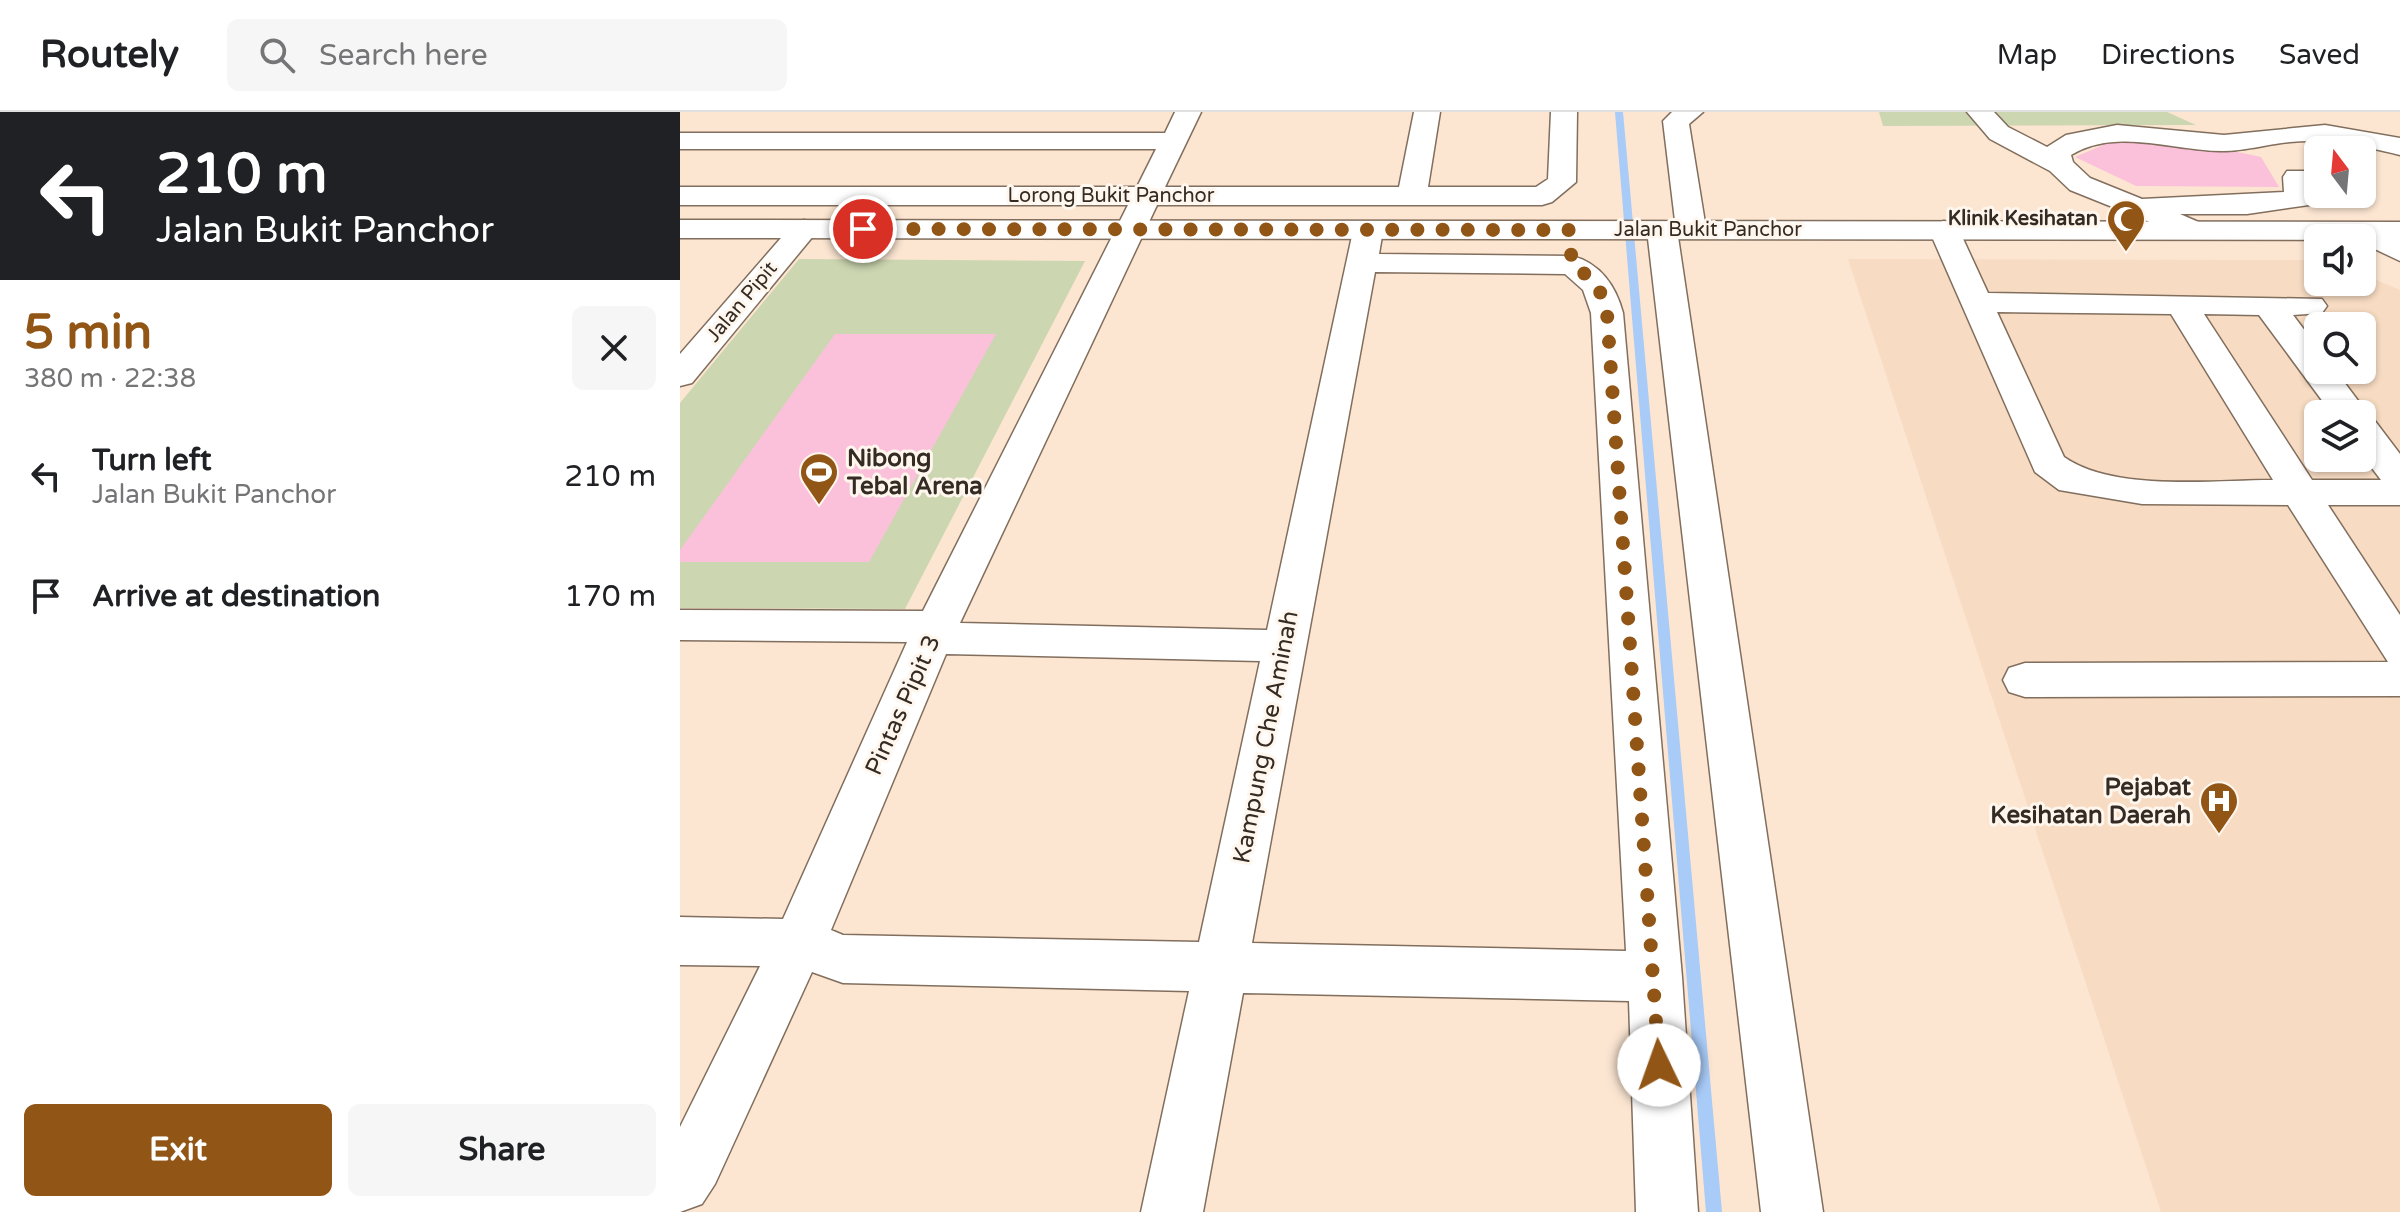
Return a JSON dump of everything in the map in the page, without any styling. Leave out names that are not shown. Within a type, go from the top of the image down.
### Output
[{"type":"street","points":[[842,196],[916,112]]},
{"type":"street","name":"Pintas Pipit 3","points":[[680,1182],[694,1163],[799,943],[934,632],[1188,112]]},
{"type":"street","points":[[1412,196],[1427,112]]},
{"type":"street","name":"Lorong Bukit Panchor","points":[[680,196],[842,196],[1137,212],[1412,196],[1542,196],[1562,182],[1564,112]]},
{"type":"street","points":[[1690,112],[1676,121],[1676,230],[1792,1212]]},
{"type":"street","points":[[1980,112],[1999,133],[2060,165],[2080,184],[2192,230]]},
{"type":"street","points":[[2237,115],[2278,135]]},
{"type":"street","points":[[2060,165],[2057,152],[2070,142],[2105,134],[2223,144],[2278,135],[2356,136],[2400,147]]},
{"type":"street","points":[[680,141],[1173,141]]},
{"type":"street","points":[[2136,206],[2247,205],[2299,199],[2297,177]]},
{"type":"street","points":[[680,229],[804,229],[1137,212],[1365,246],[1571,247],[1602,292],[1607,313],[1655,977],[1667,1212]]},
{"type":"street","name":"Jalan Pipit","points":[[680,376],[804,229]]},
{"type":"street","name":"Jalan Bukit Panchor","points":[[1571,247],[1676,230],[2304,231]]},
{"type":"street","points":[[1944,230],[2048,464],[2072,481],[2142,492],[2400,493]]},
{"type":"street","name":"Jalan Bukit Panchor","points":[[2376,232],[2400,231]]},
{"type":"street","points":[[2376,238],[2400,252]]},
{"type":"street","name":"Kampung Che Aminah","points":[[1172,1212],[1365,246]]},
{"type":"street","points":[[1976,302],[2311,306]]},
{"type":"street","points":[[2181,304],[2400,650]]},
{"type":"street","points":[[2268,305],[2339,400]]},
{"type":"street","points":[[2376,448],[2400,480]]},
{"type":"street","points":[[680,625],[1284,646]]},
{"type":"street","points":[[2025,680],[2400,679]]},
{"type":"street","points":[[680,941],[799,943],[843,959],[1655,977]]},
{"type":"shaded area","name":"Pejabat Kesihatan Daerah","points":[[1848,259],[2304,260],[2304,296],[2376,296],[2376,280],[2400,290],[2400,1212],[2161,1212]]},
{"type":"green space","points":[[1879,112],[2167,112],[2196,125],[1883,126]]},
{"type":"green space","name":"Nibong Tebal Arena","points":[[799,259],[1085,261],[905,609],[680,608],[680,403]]},
{"type":"building","points":[[2108,143],[2196,143],[2261,157],[2279,187],[2136,186],[2075,157]]},
{"type":"building","points":[[835,334],[996,334],[869,562],[680,562],[680,550]]},
{"type":"waterway","points":[[1619,112],[1714,1212]]},
{"type":"place","name":"Klinik Kesihatan","points":[[2126,253]]},
{"type":"place","name":"Nibong Tebal Arena","points":[[819,506]]},
{"type":"place","name":"Pejabat Kesihatan Daerah","points":[[2219,835]]},
{"type":"route","points":[[863,229],[1569,230],[1572,265],[1589,276],[1602,292],[1607,313],[1659,1065]]}]
